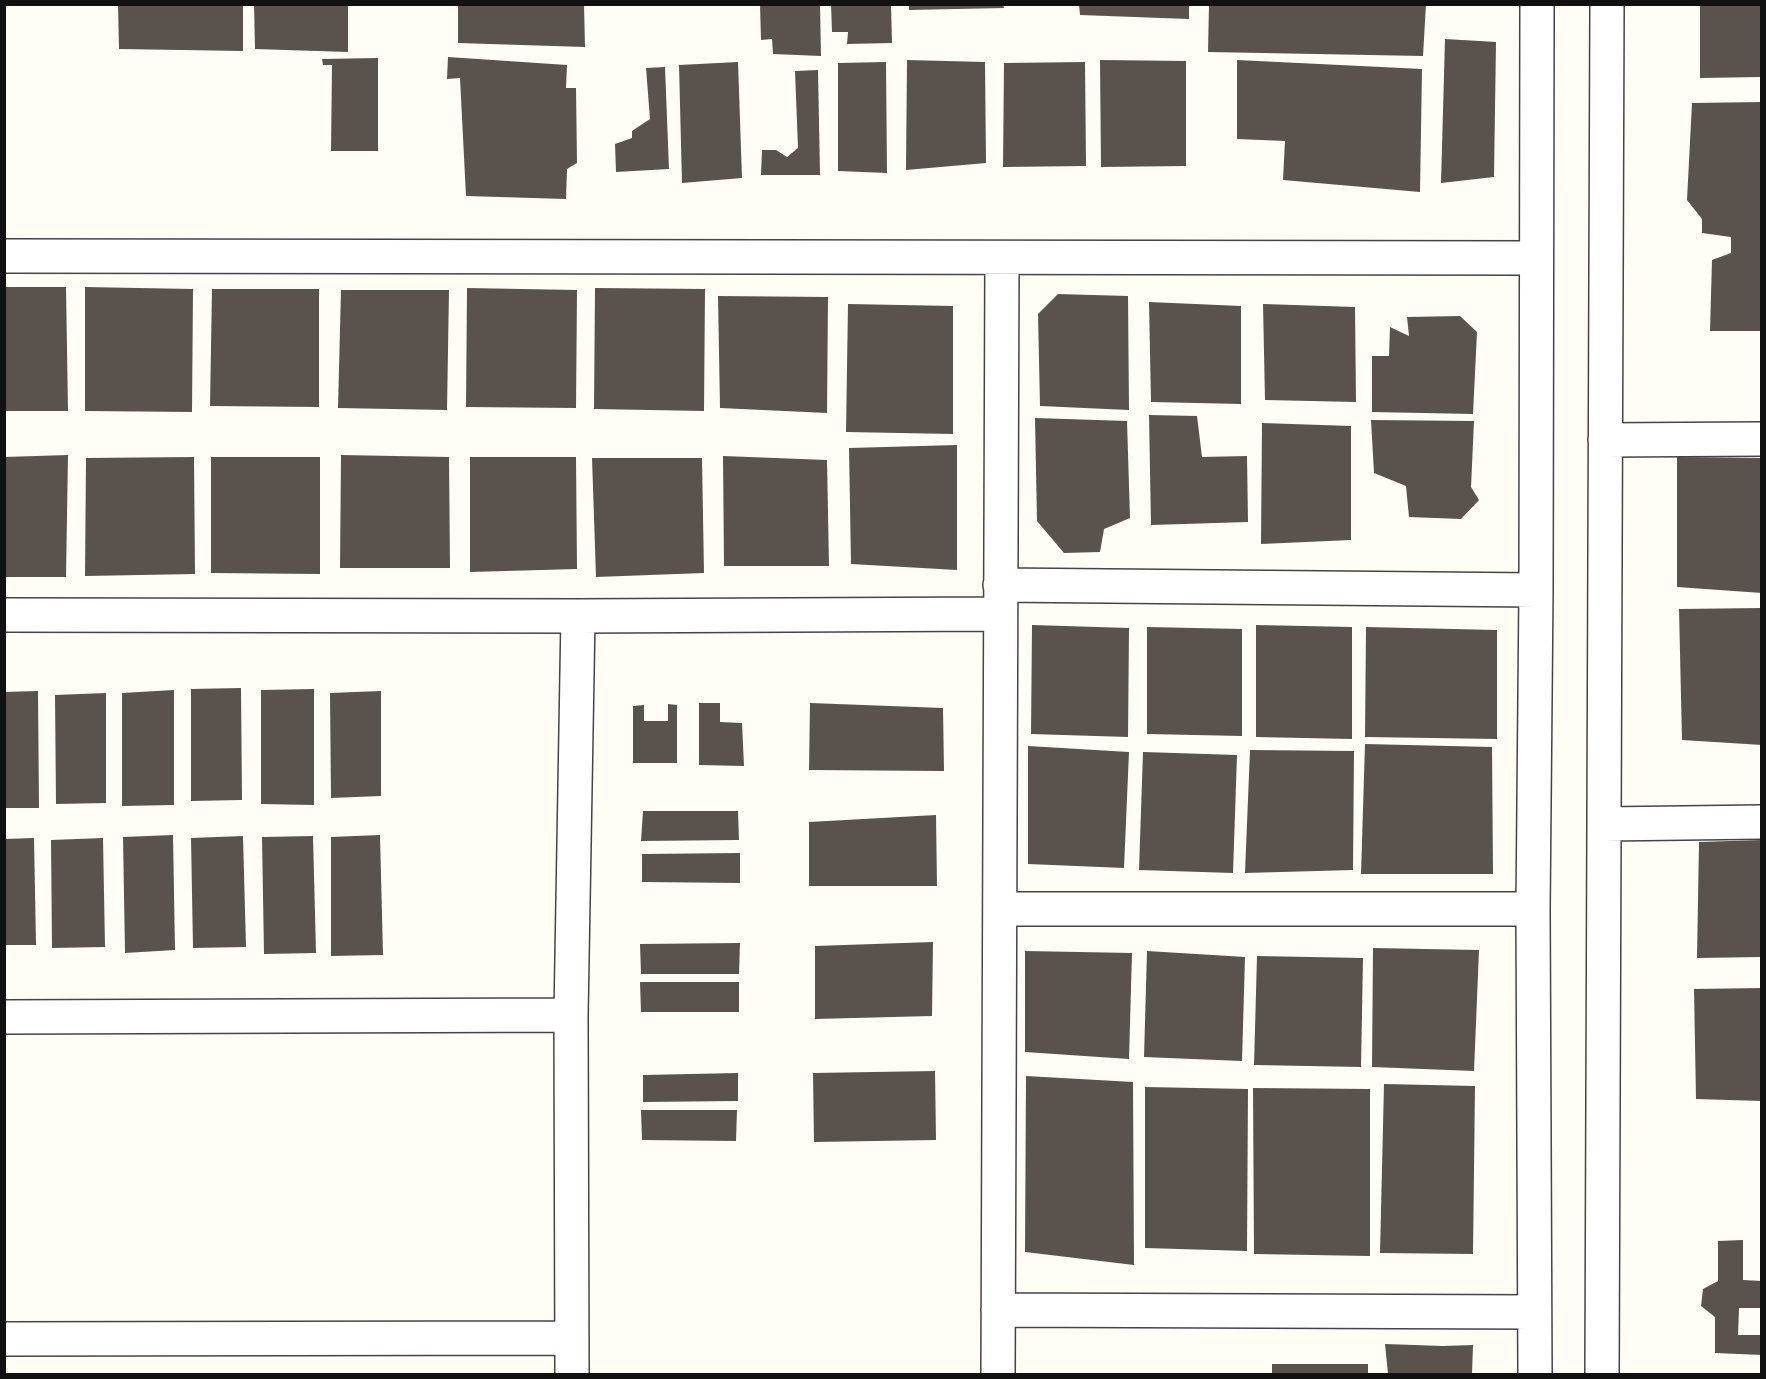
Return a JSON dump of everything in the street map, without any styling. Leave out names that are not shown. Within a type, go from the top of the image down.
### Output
[{"type":"street","points":[[1535,1374],[1533,909],[1537,4]]},
{"type":"street","points":[[1602,1374],[1607,4]]},
{"type":"street","points":[[4,256],[1536,258]]},
{"type":"street","points":[[998,1374],[1002,258]]},
{"type":"street","points":[[1605,440],[1761,439]]},
{"type":"street","points":[[4,615],[578,616],[1000,599],[1536,590]]},
{"type":"street","points":[[572,1374],[571,1015],[578,616]]},
{"type":"street","points":[[1604,824],[1761,822]]},
{"type":"street","points":[[1001,909],[1533,909]]},
{"type":"street","points":[[4,1017],[571,1015]]},
{"type":"street","points":[[998,1310],[1534,1312]]},
{"type":"street","points":[[4,1340],[572,1338]]},
{"type":"building","points":[[118,4],[243,4],[243,51],[119,49]]},
{"type":"building","points":[[254,4],[348,4],[348,52],[255,49]]},
{"type":"building","points":[[458,4],[584,4],[585,47],[458,43]]},
{"type":"building","points":[[760,4],[820,4],[821,56],[773,54],[772,39],[761,40]]},
{"type":"building","points":[[831,4],[891,4],[892,43],[847,44],[848,32],[832,32]]},
{"type":"building","points":[[909,4],[1003,4],[1004,8],[909,10]]},
{"type":"building","points":[[1079,4],[1189,4],[1189,19],[1080,15]]},
{"type":"building","points":[[1209,4],[1426,4],[1423,56],[1208,52]]},
{"type":"building","points":[[1700,4],[1762,4],[1762,77],[1700,78]]},
{"type":"building","points":[[1445,39],[1496,42],[1494,177],[1441,183]]},
{"type":"building","points":[[448,57],[567,65],[566,88],[576,88],[577,163],[567,169],[566,199],[466,196],[460,78],[447,79]]},
{"type":"building","points":[[378,58],[378,151],[331,151],[332,65],[323,65],[322,59]]},
{"type":"building","points":[[907,60],[985,62],[986,163],[906,170]]},
{"type":"building","points":[[1100,60],[1186,61],[1186,166],[1101,167]]},
{"type":"building","points":[[1237,60],[1422,69],[1420,192],[1283,180],[1285,141],[1237,139]]},
{"type":"building","points":[[738,62],[742,178],[682,183],[679,65]]},
{"type":"building","points":[[886,62],[887,173],[838,171],[838,63]]},
{"type":"building","points":[[1085,62],[1086,166],[1003,167],[1004,63]]},
{"type":"building","points":[[665,67],[669,169],[616,172],[615,144],[632,138],[632,131],[650,119],[646,68]]},
{"type":"building","points":[[818,70],[820,175],[761,175],[762,150],[776,150],[787,157],[798,148],[795,71]]},
{"type":"building","points":[[1762,102],[1762,331],[1710,331],[1712,260],[1731,253],[1731,237],[1702,233],[1702,219],[1687,200],[1692,103]]},
{"type":"building","points":[[4,287],[66,287],[68,411],[4,411]]},
{"type":"building","points":[[85,287],[193,289],[192,412],[85,411]]},
{"type":"building","points":[[467,288],[577,290],[576,408],[466,407]]},
{"type":"building","points":[[595,288],[705,289],[704,411],[594,409]]},
{"type":"building","points":[[212,289],[319,289],[319,407],[210,406]]},
{"type":"building","points":[[341,290],[449,290],[447,410],[338,408]]},
{"type":"building","points":[[1058,294],[1128,296],[1129,410],[1040,406],[1038,314]]},
{"type":"building","points":[[718,296],[828,297],[827,413],[720,408]]},
{"type":"building","points":[[1149,302],[1241,306],[1241,404],[1151,402]]},
{"type":"building","points":[[848,304],[953,306],[953,434],[846,432]]},
{"type":"building","points":[[1263,304],[1355,307],[1356,402],[1265,400]]},
{"type":"building","points":[[1460,316],[1477,332],[1473,414],[1372,412],[1372,356],[1389,356],[1390,327],[1409,336],[1407,317]]},
{"type":"building","points":[[1149,415],[1197,416],[1202,457],[1247,456],[1248,522],[1151,525]]},
{"type":"building","points":[[1035,418],[1127,421],[1130,518],[1104,529],[1100,552],[1064,553],[1037,521]]},
{"type":"building","points":[[1371,420],[1474,421],[1471,487],[1479,500],[1461,519],[1409,517],[1406,486],[1374,473]]},
{"type":"building","points":[[1262,423],[1351,426],[1351,540],[1261,544]]},
{"type":"building","points":[[957,445],[957,570],[851,564],[849,448]]},
{"type":"building","points":[[68,455],[66,577],[4,577],[4,457]]},
{"type":"building","points":[[341,455],[449,457],[450,568],[340,568]]},
{"type":"building","points":[[723,456],[827,460],[829,566],[724,566]]},
{"type":"building","points":[[194,457],[195,574],[85,576],[86,458]]},
{"type":"building","points":[[211,457],[320,457],[320,574],[211,573]]},
{"type":"building","points":[[470,457],[576,457],[577,569],[470,572]]},
{"type":"building","points":[[1677,457],[1762,458],[1762,593],[1677,587]]},
{"type":"building","points":[[592,458],[702,458],[704,573],[596,577]]},
{"type":"building","points":[[1762,608],[1762,745],[1682,740],[1679,609]]},
{"type":"building","points":[[1032,625],[1129,628],[1128,737],[1031,734]]},
{"type":"building","points":[[1256,625],[1352,627],[1352,739],[1256,737]]},
{"type":"building","points":[[1147,627],[1242,629],[1242,736],[1147,734]]},
{"type":"building","points":[[1366,627],[1497,630],[1497,739],[1365,737]]},
{"type":"building","points":[[241,688],[242,800],[191,801],[191,689]]},
{"type":"building","points":[[314,689],[314,805],[261,804],[261,690]]},
{"type":"building","points":[[174,690],[174,805],[122,806],[122,693]]},
{"type":"building","points":[[38,691],[39,808],[4,808],[4,692]]},
{"type":"building","points":[[381,691],[381,796],[331,798],[330,693]]},
{"type":"building","points":[[106,693],[106,803],[56,804],[55,695]]},
{"type":"building","points":[[699,703],[720,703],[720,722],[742,723],[744,766],[699,765]]},
{"type":"building","points":[[810,703],[943,708],[944,771],[809,770]]},
{"type":"building","points":[[668,704],[677,705],[677,763],[633,763],[633,706],[644,705],[644,721],[668,721]]},
{"type":"building","points":[[1365,744],[1492,747],[1493,874],[1361,874]]},
{"type":"building","points":[[1028,746],[1129,752],[1124,868],[1028,864]]},
{"type":"building","points":[[1250,750],[1354,751],[1353,870],[1245,873]]},
{"type":"building","points":[[1143,752],[1237,755],[1233,873],[1139,870]]},
{"type":"building","points":[[643,811],[738,811],[739,840],[641,841]]},
{"type":"building","points":[[936,815],[937,886],[809,886],[809,822]]},
{"type":"building","points":[[173,835],[175,950],[125,953],[123,837]]},
{"type":"building","points":[[380,835],[383,955],[331,956],[331,837]]},
{"type":"building","points":[[243,836],[246,947],[193,948],[191,838]]},
{"type":"building","points":[[313,836],[316,953],[264,954],[262,837]]},
{"type":"building","points":[[34,838],[36,945],[4,945],[4,839]]},
{"type":"building","points":[[103,838],[105,947],[52,948],[51,840]]},
{"type":"building","points":[[1762,840],[1762,957],[1697,958],[1699,842]]},
{"type":"building","points":[[740,853],[740,883],[642,882],[642,854]]},
{"type":"building","points":[[933,942],[932,1016],[815,1019],[815,946]]},
{"type":"building","points":[[740,943],[739,974],[641,974],[640,944]]},
{"type":"building","points":[[1373,948],[1479,950],[1474,1071],[1372,1067]]},
{"type":"building","points":[[1025,951],[1132,953],[1129,1059],[1025,1052]]},
{"type":"building","points":[[1147,951],[1245,957],[1242,1061],[1144,1057]]},
{"type":"building","points":[[1257,956],[1363,958],[1361,1067],[1254,1065]]},
{"type":"building","points":[[640,982],[739,982],[739,1012],[641,1012]]},
{"type":"building","points":[[1762,988],[1762,1101],[1696,1099],[1694,989]]},
{"type":"building","points":[[935,1071],[936,1140],[814,1142],[813,1073]]},
{"type":"building","points":[[738,1073],[738,1101],[643,1102],[643,1075]]},
{"type":"building","points":[[1026,1076],[1133,1082],[1134,1265],[1025,1252]]},
{"type":"building","points":[[1384,1084],[1475,1086],[1473,1254],[1380,1253]]},
{"type":"building","points":[[1145,1087],[1248,1089],[1247,1251],[1145,1248]]},
{"type":"building","points":[[1253,1088],[1370,1089],[1370,1256],[1254,1254]]},
{"type":"building","points":[[641,1110],[737,1110],[736,1141],[642,1140]]},
{"type":"building","points":[[1743,1240],[1743,1280],[1762,1281],[1762,1308],[1739,1308],[1738,1335],[1762,1335],[1762,1355],[1715,1353],[1715,1317],[1701,1306],[1703,1289],[1718,1281],[1718,1241]]},
{"type":"building","points":[[1385,1344],[1473,1345],[1472,1374],[1388,1374]]},
{"type":"building","points":[[1272,1364],[1368,1364],[1368,1374],[1272,1374]]}]
